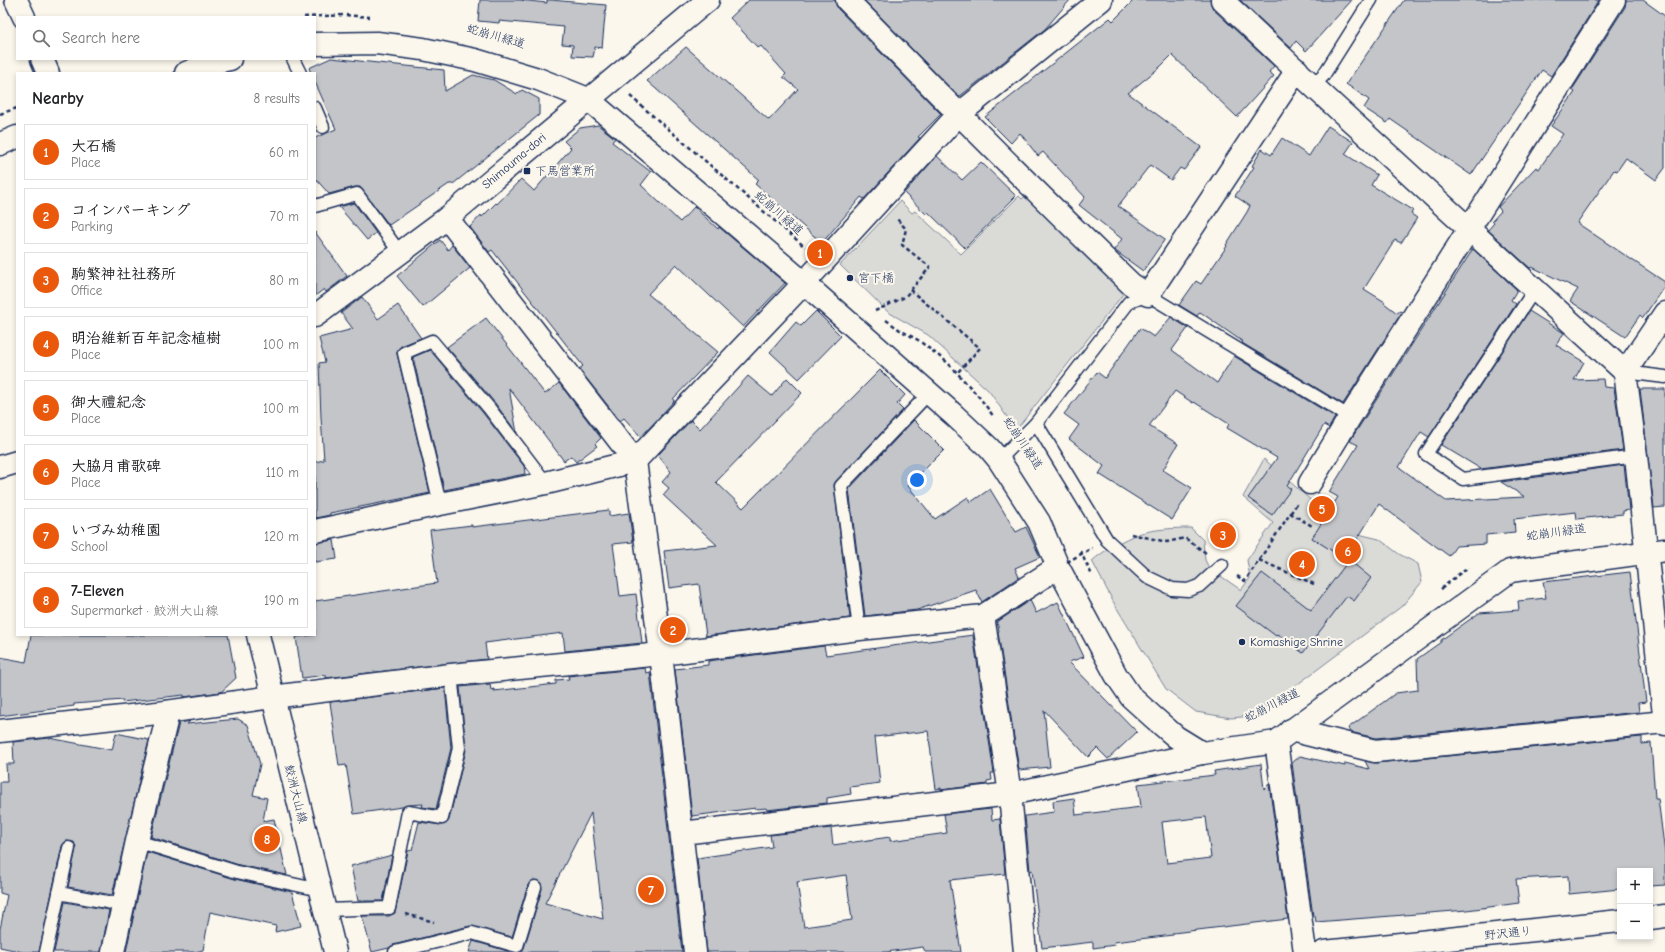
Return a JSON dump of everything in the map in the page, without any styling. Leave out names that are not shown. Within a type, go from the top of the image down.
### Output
[{"type":"street","points":[[16,0],[24,16]]},
{"type":"street","name":"Shimouma-dori","points":[[316,315],[446,218],[708,0]]},
{"type":"street","points":[[847,0],[958,115],[1131,284],[1148,295],[1297,70]]},
{"type":"street","points":[[316,531],[440,504],[546,484],[635,461],[804,283],[958,115],[1101,0]]},
{"type":"street","points":[[682,833],[1010,794],[1283,736],[1375,751],[1665,723],[1656,551],[1636,456],[1625,372],[1313,86],[1222,0]]},
{"type":"street","points":[[1310,483],[1350,417],[1614,0]]},
{"type":"street","points":[[316,44],[378,43],[423,49],[475,60],[538,79],[588,99],[804,283],[954,415],[999,460],[1039,522],[1063,565],[1116,675],[1131,697],[1176,737],[1202,753]]},
{"type":"street","points":[[42,60],[48,72]]},
{"type":"street","points":[[189,72],[212,63],[226,60]]},
{"type":"street","points":[[0,144],[16,137]]},
{"type":"street","points":[[446,218],[635,461],[661,654],[695,952]]},
{"type":"street","points":[[1625,372],[1665,313]]},
{"type":"street","points":[[0,467],[16,462]]},
{"type":"street","points":[[1283,736],[1510,571],[1656,551]]},
{"type":"street","points":[[0,731],[166,712],[272,697],[451,675],[661,654],[859,629],[983,616],[1063,565]]},
{"type":"street","points":[[983,616],[1010,794],[1025,952]]},
{"type":"street","name":"鮫洲大山線","points":[[258,636],[335,952]]},
{"type":"street","points":[[113,952],[137,841],[166,722],[166,712]]},
{"type":"street","points":[[1283,736],[1305,952]]},
{"type":"street","points":[[1653,918],[1665,916]]},
{"type":"street","name":"野沢通り","points":[[1324,952],[1617,921]]},
{"type":"lane","points":[[1313,86],[1323,76],[1371,0]]},
{"type":"lane","points":[[294,60],[300,72]]},
{"type":"lane","points":[[316,110],[323,127]]},
{"type":"lane","points":[[316,206],[357,194],[400,253]]},
{"type":"lane","points":[[1535,289],[1426,454],[1463,478],[1636,456]]},
{"type":"lane","points":[[999,460],[1036,423],[1129,302],[1148,295],[1350,417]]},
{"type":"lane","points":[[440,504],[404,353],[432,341],[489,408],[546,484]]},
{"type":"lane","points":[[1625,372],[1665,377]]},
{"type":"lane","points":[[859,629],[841,486],[929,394]]},
{"type":"lane","points":[[1036,423],[1107,540],[1146,577],[1172,590],[1188,590],[1199,586],[1222,565]]},
{"type":"lane","points":[[137,841],[323,900],[389,908],[408,812],[442,818],[459,748],[451,675]]},
{"type":"lane","points":[[46,952],[69,848]]},
{"type":"lane","points":[[395,952],[472,933],[517,946],[535,887]]},
{"type":"lane","points":[[59,893],[124,905]]},
{"type":"path","points":[[316,16],[345,15],[372,17]]},
{"type":"path","name":"蛇崩川緑道","points":[[611,80],[822,262]]},
{"type":"path","points":[[0,114],[16,108]]},
{"type":"path","points":[[875,311],[905,297],[930,268],[902,245],[906,229],[879,201]]},
{"type":"path","points":[[910,290],[980,348],[957,373]]},
{"type":"path","name":"蛇崩川緑道","points":[[868,307],[900,330],[918,340],[948,363],[980,398],[1014,444]]},
{"type":"path","points":[[1107,540],[1119,531],[1167,542],[1185,538],[1245,582],[1310,483]]},
{"type":"path","points":[[1290,513],[1314,527]]},
{"type":"path","points":[[1078,548],[1096,582]]},
{"type":"path","points":[[1063,565],[1092,548]]},
{"type":"path","points":[[1259,560],[1314,584]]},
{"type":"path","points":[[1440,589],[1459,574],[1472,567]]},
{"type":"path","points":[[389,908],[472,933]]},
{"type":"shaded area","points":[[1032,189],[1131,284],[1016,430],[989,391],[928,335],[888,312],[840,265],[900,201],[912,213],[915,211],[961,254],[1019,196],[1022,199]]},
{"type":"shaded area","name":"Komashige Shrine","points":[[1264,459],[1346,531],[1379,539],[1399,554],[1418,564],[1422,582],[1402,606],[1290,690],[1252,716],[1231,718],[1196,712],[1166,689],[1115,605],[1092,561],[1102,553],[1126,539],[1144,532],[1191,528],[1203,540],[1205,560],[1209,568],[1241,590],[1250,578],[1247,560],[1273,523],[1243,497]]},
{"type":"building","points":[[480,0],[519,0],[547,3],[547,0],[551,0],[606,5],[602,48],[595,47],[593,57],[572,56],[573,45],[562,44],[564,27],[499,21],[499,23],[478,21]]},
{"type":"building","points":[[749,0],[835,0],[838,9],[941,114],[918,137],[920,138],[864,199],[861,197],[822,243],[755,184],[759,180],[647,81],[686,47],[769,120],[798,89],[783,77],[786,74],[761,46],[758,48],[730,18]]},
{"type":"building","points":[[864,0],[1070,0],[1045,29],[959,97]]},
{"type":"building","points":[[1134,0],[1210,0],[1213,9],[1274,66],[1269,72],[1274,76],[1237,117],[1172,55],[1160,67],[1128,93],[1201,147],[1184,170],[1180,168],[1171,180],[1150,165],[1118,206],[1165,239],[1143,271],[1114,250],[1122,239],[1079,205],[1085,197],[1043,152],[1038,156],[1020,133],[1011,143],[985,117],[1110,18],[1113,21]]},
{"type":"building","points":[[1240,0],[1352,0],[1306,51],[1296,41],[1291,48]]},
{"type":"building","points":[[1404,0],[1599,0],[1551,76],[1542,70],[1471,175],[1390,119],[1387,123],[1364,108],[1369,100],[1346,84]]},
{"type":"building","points":[[1626,0],[1643,0],[1665,16],[1665,168],[1656,180],[1626,158],[1617,171],[1614,170],[1577,223],[1665,282],[1665,285],[1643,318],[1640,315],[1625,337],[1570,301],[1578,289],[1532,267],[1530,268],[1488,230],[1494,223],[1492,221],[1501,211],[1498,207],[1536,167],[1539,169],[1563,134],[1551,126],[1575,92],[1572,90],[1625,7]]},
{"type":"building","points":[[331,58],[444,70],[445,91],[473,75],[494,80],[517,94],[522,90],[539,99],[539,115],[453,184],[449,184],[389,225],[360,187],[329,194],[316,179],[316,138],[336,129],[316,84],[316,72],[311,72],[309,68]]},
{"type":"building","points":[[598,125],[615,138],[612,142],[651,172],[641,185],[680,222],[694,207],[718,229],[719,227],[785,283],[743,327],[676,264],[648,294],[718,352],[673,399],[674,401],[641,437],[624,418],[620,421],[579,369],[583,366],[492,250],[489,252],[470,227],[481,215],[482,217],[496,203],[497,204],[521,179],[534,191],[571,148],[564,141],[580,128]]},
{"type":"building","points":[[1328,126],[1353,142],[1345,154],[1377,175],[1371,185],[1413,210],[1411,214],[1417,218],[1401,243],[1395,240],[1364,289],[1385,302],[1384,303],[1397,313],[1400,311],[1402,312],[1343,404],[1242,343],[1243,342],[1200,312],[1197,316],[1179,305],[1196,281],[1201,284],[1227,246],[1226,245],[1247,212],[1250,206],[1235,196],[1254,167],[1252,166],[1262,149],[1271,155],[1282,138],[1309,156]]},
{"type":"building","points":[[937,156],[962,180],[981,162],[1016,196],[965,248],[928,212],[926,214],[904,193]]},
{"type":"building","points":[[354,203],[376,233],[367,240],[339,207]]},
{"type":"building","points":[[316,233],[347,276],[326,292],[324,289],[316,295]]},
{"type":"building","points":[[440,240],[448,250],[452,245],[470,268],[423,307],[397,276]]},
{"type":"building","points":[[1473,249],[1517,290],[1511,300],[1516,304],[1429,437],[1421,432],[1399,467],[1446,501],[1525,497],[1501,482],[1624,465],[1629,510],[1623,511],[1623,514],[1577,519],[1576,512],[1514,519],[1515,532],[1486,535],[1486,544],[1456,546],[1449,556],[1379,504],[1345,559],[1312,538],[1338,497],[1329,492],[1358,445],[1350,441]]},
{"type":"building","points":[[362,297],[378,319],[398,305],[421,338],[401,346],[397,351],[397,354],[430,493],[330,513],[330,515],[316,518],[316,462],[324,460],[319,363],[325,362],[319,338],[353,329],[341,313]]},
{"type":"building","points":[[816,311],[841,336],[799,379],[770,352],[796,322],[801,326]]},
{"type":"building","points":[[1529,311],[1564,333],[1556,345],[1584,362],[1574,380],[1603,379],[1604,387],[1614,388],[1623,450],[1481,469],[1441,445]]},
{"type":"building","points":[[1171,317],[1188,328],[1172,350],[1217,383],[1234,356],[1335,417],[1329,428],[1324,425],[1287,486],[1291,489],[1272,515],[1248,498],[1277,458],[1227,428],[1229,424],[1175,391],[1149,426],[1178,444],[1163,470],[1192,488],[1172,520],[1099,474],[1104,466],[1069,439],[1079,425],[1064,414],[1097,372],[1105,378],[1140,328],[1154,337]]},
{"type":"building","points":[[486,318],[545,394],[559,383],[601,438],[595,444],[597,446],[576,462],[571,456],[564,461],[509,388],[517,433],[495,403],[447,347]]},
{"type":"building","points":[[430,350],[483,413],[524,466],[525,474],[444,490],[413,357]]},
{"type":"building","points":[[880,370],[905,395],[897,404],[903,410],[834,484],[850,618],[706,636],[699,584],[669,588],[664,551],[717,545],[663,495],[669,488],[662,482],[671,472],[658,455],[691,420],[700,429],[748,376],[772,396],[787,378],[802,393],[716,482],[743,508]]},
{"type":"building","points":[[1640,389],[1665,389],[1665,507],[1654,508]]},
{"type":"building","points":[[914,420],[944,450],[908,486],[935,519],[968,497],[971,502],[990,489],[1016,532],[1026,527],[1040,557],[1015,568],[1019,577],[982,602],[976,590],[917,610],[865,616],[849,489]]},
{"type":"building","points":[[609,510],[609,516],[629,513],[633,542],[613,544],[620,596],[636,594],[642,643],[565,651],[563,633],[485,643],[487,659],[326,678],[326,675],[302,678],[296,637],[316,636],[316,601],[437,583],[430,530],[472,525],[472,527]]},
{"type":"building","points":[[334,540],[337,559],[316,562],[316,543]]},
{"type":"building","points":[[1349,560],[1371,578],[1354,601],[1347,596],[1303,653],[1278,634],[1276,636],[1236,606],[1262,573],[1311,610]]},
{"type":"building","points":[[1630,572],[1646,702],[1638,703],[1639,712],[1376,738],[1350,732],[1348,728],[1396,693],[1418,690],[1417,659],[1479,613],[1519,610],[1518,601],[1546,598],[1543,582]]},
{"type":"building","points":[[1030,600],[1036,613],[1058,602],[1084,657],[1069,662],[1137,732],[1108,759],[1097,748],[1088,757],[1044,710],[1050,767],[1019,770],[997,622]]},
{"type":"building","points":[[973,635],[994,773],[991,773],[992,780],[987,781],[987,784],[941,790],[941,788],[936,789],[928,731],[875,737],[880,783],[850,787],[851,794],[827,798],[827,803],[767,810],[766,808],[756,808],[692,816],[675,669],[708,665],[708,661],[824,646],[826,655]]},
{"type":"building","points":[[31,636],[228,636],[236,678],[221,692],[184,697],[184,695],[122,702],[123,700],[74,704],[74,706],[0,716],[0,657],[26,662]]},
{"type":"building","points":[[645,668],[646,673],[650,672],[682,952],[521,952],[524,948],[542,889],[540,882],[534,880],[528,885],[512,937],[470,926],[393,945],[389,948],[372,952],[362,916],[389,916],[395,913],[408,851],[412,850],[419,822],[441,825],[447,823],[449,820],[466,750],[460,687],[490,684],[491,690],[494,689],[494,691],[556,684],[556,680],[569,679],[568,676]],"holes":[[[591,813],[603,919],[545,903]]]},
{"type":"building","points":[[445,688],[451,748],[436,809],[422,807],[423,804],[354,814],[346,765],[339,766],[330,702]]},
{"type":"building","points":[[238,719],[248,725],[260,764],[253,795],[267,798],[263,821],[274,819],[287,875],[239,865],[151,837],[179,723],[190,721],[187,724]]},
{"type":"building","points":[[116,733],[149,740],[112,895],[68,887],[76,849],[74,842],[66,841],[62,846],[39,952],[23,952],[0,947],[0,929],[7,895],[0,893],[0,782],[7,782],[6,764],[14,764],[13,742],[49,738],[112,750]]},
{"type":"building","points":[[1642,737],[1642,744],[1651,743],[1655,798],[1658,798],[1665,854],[1665,885],[1653,886],[1653,868],[1617,868],[1617,889],[1569,894],[1568,876],[1516,879],[1519,903],[1467,910],[1316,922],[1315,916],[1313,916],[1292,763],[1300,756],[1345,766],[1345,763],[1369,769],[1365,761],[1376,763]]},
{"type":"building","points":[[1261,764],[1264,789],[1269,784],[1288,919],[1173,933],[1173,935],[1114,942],[1115,945],[1093,948],[1093,942],[1042,948],[1032,870],[1030,871],[1025,816],[1054,812],[1053,801],[1074,798],[1076,815],[1141,807],[1138,784],[1215,775],[1214,771]],"holes":[[[1206,817],[1211,858],[1167,863],[1162,822]]]},
{"type":"building","points":[[991,809],[992,820],[1000,819],[1005,874],[950,880],[961,952],[925,952],[923,947],[886,952],[707,952],[697,858],[772,847],[770,835],[831,828],[833,845],[890,837],[890,841],[947,833],[944,814]],"holes":[[[846,875],[852,920],[804,927],[797,882]]]},
{"type":"building","points":[[147,852],[235,879],[292,892],[301,926],[275,932],[276,926],[210,912],[203,950],[195,952],[126,952]]},
{"type":"building","points":[[392,855],[383,901],[358,901],[351,866]]},
{"type":"building","points":[[65,902],[109,910],[101,952],[54,952]]},
{"type":"building","points":[[473,941],[511,952],[469,952]]},
{"type":"place","name":"下馬営業所","points":[[527,171]]},
{"type":"place","name":"大石橋","points":[[820,253]]},
{"type":"place","name":"宮下橋","points":[[850,278]]},
{"type":"place","name":"御大禮紀念","points":[[1322,509]]},
{"type":"place","name":"駒繁神社社務所","points":[[1223,535]]},
{"type":"place","name":"大脇月甫歌碑","points":[[1348,551]]},
{"type":"place","name":"明治維新百年記念植樹","points":[[1302,564]]},
{"type":"place","name":"コインパーキング","points":[[673,630]]},
{"type":"place","name":"Komashige Shrine","points":[[1242,642]]},
{"type":"place","name":"7-Eleven","points":[[267,839]]},
{"type":"place","name":"いづみ幼稚園","points":[[651,890]]}]
